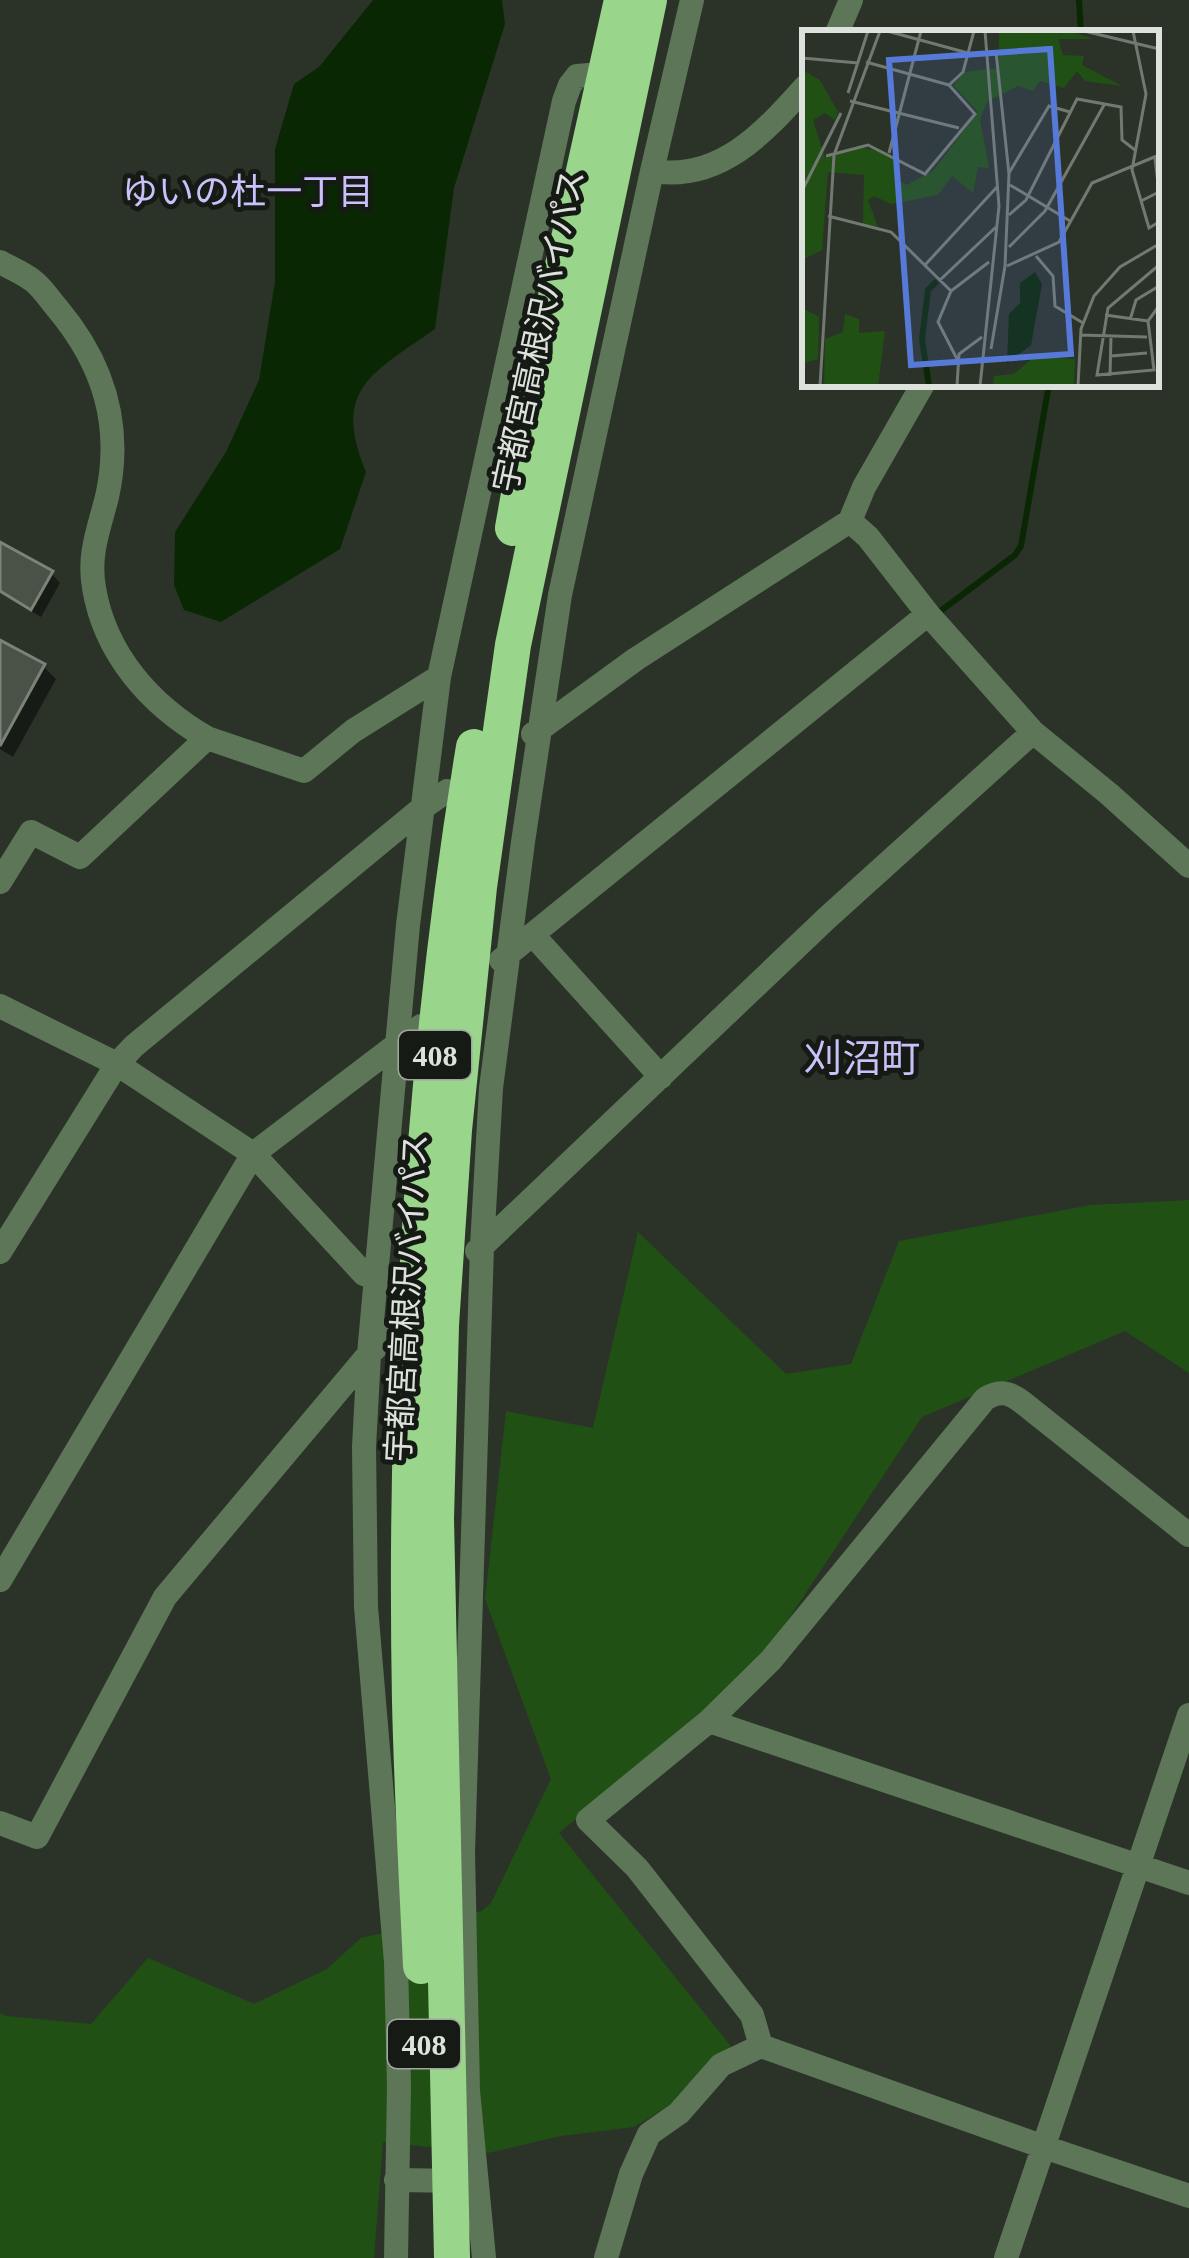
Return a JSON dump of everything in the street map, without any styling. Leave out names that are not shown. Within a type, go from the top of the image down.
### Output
[{"type":"highway","name":"408","points":[[557,289],[598,0]]},
{"type":"highway","name":"宇都宮高根沢バイパス","points":[[452,2258],[437,2181],[425,2058],[410,1701],[411,1451],[418,1268],[442,967],[460,831],[557,289],[622,0]]},
{"type":"highway","name":"宇都宮高根沢バイパス","points":[[427,2258],[437,2181],[437,1413],[454,1130],[479,887],[513,645],[649,0]]},
{"type":"highway","name":"408","points":[[557,432],[632,162],[670,0]]},
{"type":"street","points":[[396,2258],[437,2181],[468,2091],[463,1852],[482,1246],[491,1088],[507,955],[560,595],[692,0]]},
{"type":"street","points":[[484,2258],[437,2181],[399,2086],[395,1962],[366,1607],[364,1467],[369,1354],[421,809],[440,677],[564,101],[577,76],[590,75]]},
{"type":"street","points":[[652,171],[699,171],[725,158],[770,125],[802,90]]},
{"type":"street","points":[[0,262],[35,282],[69,322],[92,357],[108,398],[113,446],[107,496],[93,542],[93,586],[122,662],[149,696],[207,738],[304,771],[353,731],[440,677]]},
{"type":"street","points":[[515,746],[636,659],[850,521],[864,487],[921,387]]},
{"type":"street","points":[[850,521],[1033,732],[1189,866]]},
{"type":"street","points":[[480,977],[928,614]]},
{"type":"street","points":[[456,1271],[827,917],[1033,732]]},
{"type":"street","points":[[0,882],[31,832],[80,857],[207,738]]},
{"type":"street","points":[[0,1252],[117,1064],[134,1046],[447,791]]},
{"type":"street","points":[[533,935],[661,1077]]},
{"type":"street","points":[[0,1006],[117,1064],[253,1154],[364,1274],[376,1279]]},
{"type":"street","points":[[0,1580],[253,1154],[421,1026]]},
{"type":"street","points":[[0,1823],[37,1837],[164,1597],[397,1327]]},
{"type":"street","points":[[761,2046],[752,2015],[637,1868],[588,1820],[709,1721],[771,1660],[994,1393],[1022,1402],[1189,1535]]},
{"type":"street","points":[[1006,2258],[1189,1715]]},
{"type":"street","points":[[709,1721],[1189,1883]]},
{"type":"street","points":[[605,2258],[649,2134],[679,2113],[721,2065],[761,2046],[1189,2196]]},
{"type":"shaded area","points":[[373,0],[502,0],[505,24],[454,188],[435,329],[377,371],[356,401],[356,444],[366,472],[340,549],[221,622],[184,610],[174,585],[175,532],[226,452],[259,380],[275,282],[275,149],[294,84],[319,67]]},
{"type":"shaded area","points":[[1189,1200],[1189,1373],[1125,1331],[922,1417],[751,1676],[559,1833],[730,2045],[735,2065],[634,2127],[561,2136],[488,2153],[383,2142],[374,2258],[0,2258],[0,2013],[91,2024],[148,1958],[254,2004],[327,1969],[361,1938],[482,1911],[491,1903],[551,1779],[485,1599],[506,1411],[593,1428],[638,1232],[786,1374],[851,1364],[899,1241],[1091,1205]]},
{"type":"building","points":[[0,542],[53,571],[31,610],[0,591]]},
{"type":"building","points":[[0,640],[45,664],[0,746]]},
{"type":"waterway","points":[[1079,0],[1081,30]]},
{"type":"waterway","points":[[938,613],[1021,546],[1048,387]]},
{"type":"district","name":"ゆいの杜一丁目","points":[[248,192]]},
{"type":"district","name":"刈沼町","points":[[862,1058]]}]
